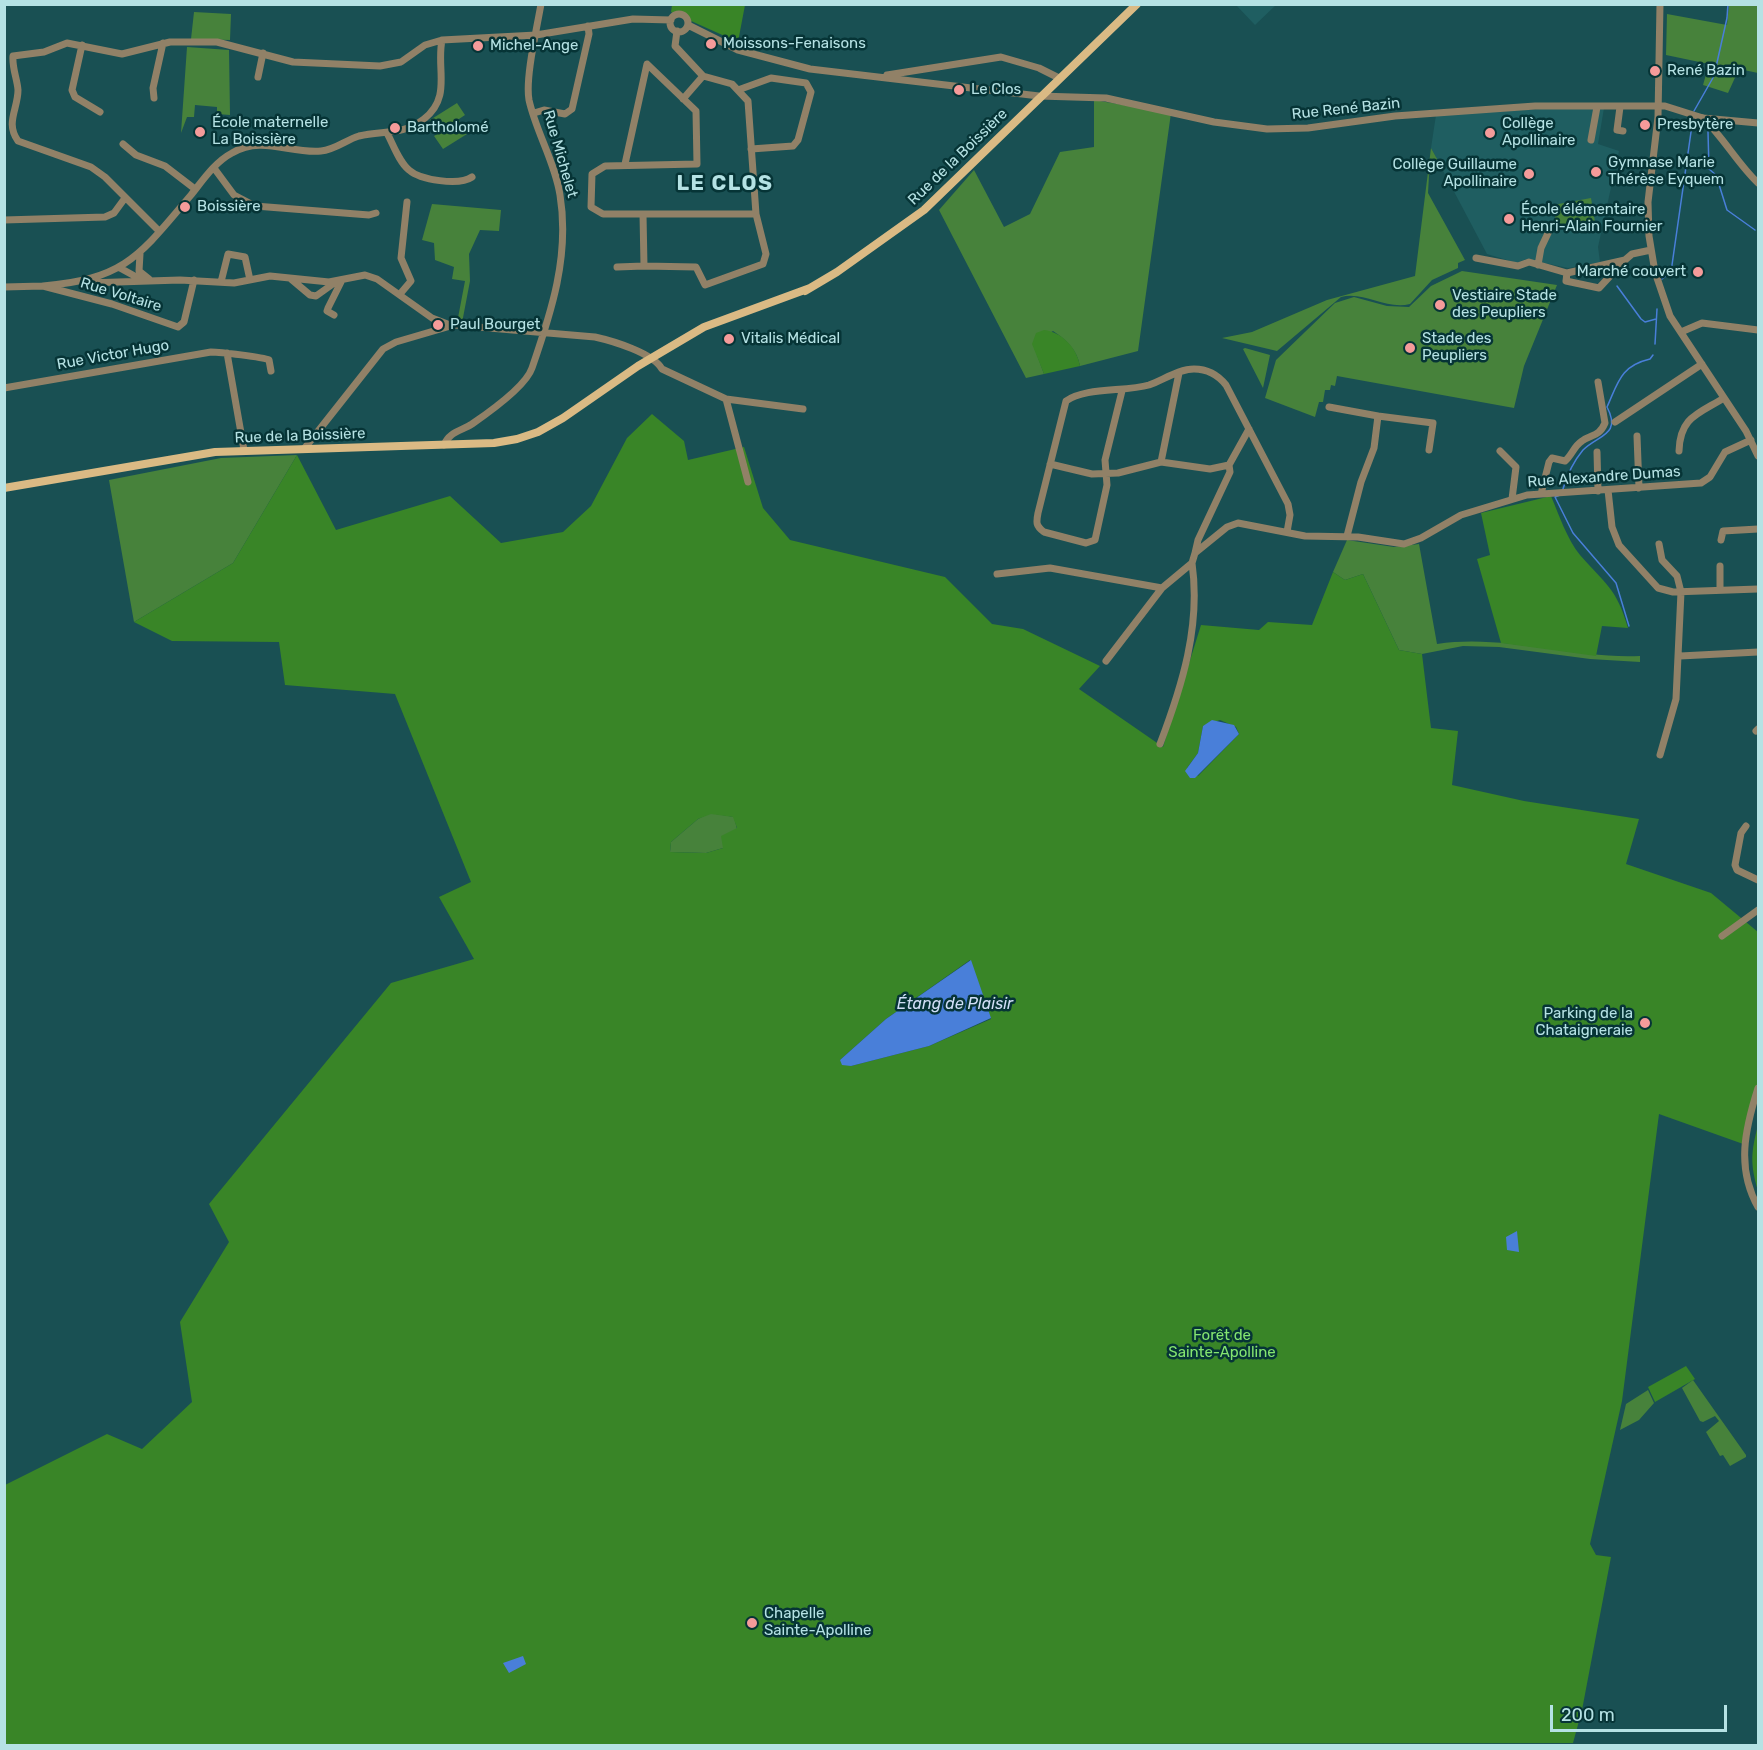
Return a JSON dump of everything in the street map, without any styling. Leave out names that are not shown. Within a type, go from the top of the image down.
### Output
[{"type":"main road","name":"Rue de la Boissière","points":[[4,488],[215,452],[444,445],[517,440],[538,432],[704,327],[810,288],[924,210],[1137,4]]},
{"type":"street","name":"Rue Michelet","points":[[444,445],[447,437],[471,424],[528,377],[542,332],[548,326],[562,250],[562,211],[560,194],[528,90],[541,4]]},
{"type":"street","points":[[674,4],[672,28],[682,31],[688,25]]},
{"type":"street","points":[[1660,4],[1658,106],[1648,202],[1651,250],[1664,302],[1681,332],[1757,447],[1758,456]]},
{"type":"street","points":[[4,57],[44,52],[67,43],[122,54],[163,43],[228,43],[293,62],[390,65],[406,60],[425,45],[442,39],[536,35],[643,18],[685,16],[688,25],[723,45],[793,65],[879,77],[905,76],[1001,57],[1039,68],[1059,78]]},
{"type":"street","points":[[534,113],[544,110],[565,114],[572,109],[589,34],[588,26]]},
{"type":"street","points":[[617,267],[696,267],[705,285],[763,264],[766,254],[756,214],[748,101],[732,84],[703,76],[675,46],[676,31]]},
{"type":"street","points":[[151,280],[139,271],[138,258],[195,189],[214,168],[232,153],[255,145],[269,144],[321,152],[360,136],[387,134],[417,123],[436,108],[443,91],[439,57],[442,39]]},
{"type":"street","points":[[154,98],[163,43]]},
{"type":"street","points":[[82,45],[72,90],[75,96],[100,112]]},
{"type":"street","points":[[258,77],[263,53]]},
{"type":"street","points":[[13,56],[18,96],[11,125],[12,134],[24,146],[84,163],[105,177],[159,231]]},
{"type":"street","points":[[625,164],[647,64],[696,111],[697,164],[605,166],[592,174],[591,207],[603,214],[756,214]]},
{"type":"street","points":[[683,99],[703,76]]},
{"type":"street","name":"Rue René Bazin","points":[[905,76],[1040,96],[1106,98],[1214,122],[1285,129],[1395,116],[1535,106],[1658,106],[1703,118],[1758,123]]},
{"type":"street","points":[[738,90],[771,78],[806,83],[811,92],[798,140],[793,146],[751,149]]},
{"type":"street","points":[[1591,140],[1597,107]]},
{"type":"street","points":[[1616,130],[1620,107]]},
{"type":"street","points":[[1703,118],[1758,183]]},
{"type":"street","points":[[387,134],[409,171],[423,177],[459,181],[472,177]]},
{"type":"street","points":[[123,144],[136,155],[172,170],[195,189]]},
{"type":"street","points":[[214,168],[234,195],[255,206],[369,215],[376,213]]},
{"type":"street","points":[[4,220],[105,217],[114,213],[125,198]]},
{"type":"street","points":[[400,294],[411,281],[401,258],[407,202]]},
{"type":"street","points":[[643,214],[644,266]]},
{"type":"street","points":[[1538,265],[1541,248],[1549,231]]},
{"type":"street","points":[[73,284],[119,268],[144,249]]},
{"type":"street","points":[[1567,273],[1566,281],[1596,289],[1632,254],[1651,250]]},
{"type":"street","points":[[221,282],[228,254],[245,257],[250,280]]},
{"type":"street","points":[[1476,258],[1518,266],[1529,262],[1567,273],[1625,260]]},
{"type":"street","points":[[119,268],[142,280]]},
{"type":"street","points":[[119,268],[125,281]]},
{"type":"street","points":[[43,286],[142,280],[221,282],[270,276],[312,282],[365,275],[377,279],[432,318],[451,326],[542,332],[609,340],[652,360],[662,369],[726,399],[803,409]]},
{"type":"street","points":[[291,279],[310,295],[316,296],[340,280]]},
{"type":"street","name":"Rue Voltaire","points":[[4,287],[43,286],[112,304],[178,327],[184,322],[194,280]]},
{"type":"street","points":[[334,315],[327,311],[340,280]]},
{"type":"street","points":[[431,332],[432,318]]},
{"type":"street","points":[[1681,332],[1702,323],[1758,328]]},
{"type":"street","points":[[304,449],[383,349],[396,342],[451,326]]},
{"type":"street","points":[[227,353],[244,450]]},
{"type":"street","name":"Rue Victor Hugo","points":[[4,388],[201,354],[227,353],[242,357],[262,356],[269,360],[271,371]]},
{"type":"street","points":[[1615,422],[1702,364]]},
{"type":"street","points":[[1122,391],[1105,460],[1107,485],[1095,540],[1086,543],[1044,532],[1039,528],[1036,524],[1066,401],[1100,392],[1122,391],[1191,369],[1215,375],[1226,385],[1288,504],[1290,515],[1287,532]]},
{"type":"street","points":[[1161,462],[1179,373]]},
{"type":"street","points":[[1541,494],[1548,462],[1552,458],[1565,461],[1582,440],[1598,435],[1602,429],[1605,423],[1598,382]]},
{"type":"street","points":[[1679,451],[1681,429],[1687,422],[1724,398]]},
{"type":"street","points":[[726,399],[748,482]]},
{"type":"street","points":[[1329,407],[1432,423],[1429,450]]},
{"type":"street","points":[[1347,537],[1361,482],[1374,448],[1378,416]]},
{"type":"street","points":[[1160,744],[1173,709],[1194,627],[1196,592],[1192,563],[1198,540],[1230,472],[1229,465],[1249,429]]},
{"type":"street","points":[[1637,436],[1639,488]]},
{"type":"street","name":"Rue Alexandre Dumas","points":[[1195,553],[1227,527],[1238,523],[1305,536],[1347,537],[1404,544],[1421,538],[1461,515],[1512,499],[1541,494],[1701,483],[1710,477],[1725,452],[1751,440]]},
{"type":"street","name":"Rue Alexandre Dumas","points":[[1500,451],[1516,467],[1512,499]]},
{"type":"street","points":[[1597,452],[1598,490]]},
{"type":"street","points":[[1050,464],[1092,474],[1107,474],[1161,462],[1210,469],[1229,465]]},
{"type":"street","points":[[1608,490],[1612,527],[1619,545],[1658,588],[1666,592],[1758,589]]},
{"type":"street","points":[[1721,540],[1723,531],[1758,529]]},
{"type":"street","points":[[1659,544],[1662,560],[1677,576],[1681,591],[1680,656],[1676,699],[1660,755]]},
{"type":"street","points":[[1106,661],[1162,588],[1192,563]]},
{"type":"street","points":[[1720,566],[1720,590]]},
{"type":"street","points":[[997,574],[1050,568],[1162,588]]},
{"type":"street","points":[[1680,656],[1758,652]]},
{"type":"street","points":[[1746,826],[1741,833],[1735,865],[1737,870],[1758,880]]},
{"type":"street","points":[[1722,936],[1758,910]]},
{"type":"street","points":[[1758,1089],[1743,1145],[1748,1182],[1758,1207]]},
{"type":"shaded area","points":[[1236,5],[1276,5],[1255,25]]},
{"type":"shaded area","name":"Collège Guillaume Apollinaire","points":[[1604,108],[1598,144],[1619,151],[1598,247],[1600,262],[1568,268],[1526,259],[1517,263],[1487,254],[1431,148],[1436,115]]},
{"type":"green space","points":[[672,5],[745,5],[738,42],[671,12]]},
{"type":"green space","points":[[1729,5],[1758,5],[1758,73],[1739,69],[1728,93],[1703,85],[1709,64],[1666,55],[1667,14],[1727,25]]},
{"type":"green space","points":[[194,12],[231,14],[230,40],[191,39]]},
{"type":"green space","points":[[187,47],[229,50],[230,115],[217,114],[217,107],[195,105],[194,117],[187,117],[181,133]]},
{"type":"green space","points":[[1094,100],[1171,113],[1138,351],[1080,366],[1071,346],[1053,331],[1033,344],[1044,374],[1026,378],[939,210],[974,170],[1004,227],[1030,214],[1060,152],[1094,147]]},
{"type":"green space","points":[[457,103],[465,115],[441,131],[459,120],[467,134],[443,149],[434,136],[439,133],[430,120]]},
{"type":"green space","points":[[1431,148],[1442,168],[1429,175],[1428,193],[1465,260],[1458,263],[1458,268],[1432,280],[1410,304],[1392,305],[1358,296],[1341,297],[1277,351],[1222,338],[1252,332],[1327,300],[1415,276]]},
{"type":"green space","points":[[1591,198],[1595,222],[1557,229],[1553,205]]},
{"type":"green space","points":[[432,204],[501,210],[499,231],[480,230],[469,254],[470,281],[462,323],[457,323],[465,281],[452,279],[454,267],[435,260],[434,243],[422,240]]},
{"type":"green space","name":"Stade des Peupliers","points":[[1462,271],[1557,285],[1524,366],[1514,408],[1337,376],[1335,386],[1331,385],[1330,390],[1325,390],[1323,402],[1319,402],[1315,417],[1265,398],[1276,360],[1335,303],[1354,297],[1387,306],[1409,307],[1431,286]]},
{"type":"green space","points":[[1044,330],[1057,334],[1068,342],[1076,353],[1080,366],[1044,374],[1032,344],[1036,333]]},
{"type":"green space","points":[[1243,349],[1270,355],[1263,388]]},
{"type":"green space","name":"Forêt de Sainte-Apolline","points":[[652,414],[684,441],[688,460],[744,447],[763,508],[790,540],[945,577],[992,624],[1023,629],[1100,666],[1079,689],[1163,747],[1201,625],[1259,630],[1268,622],[1312,625],[1333,572],[1345,580],[1363,574],[1399,650],[1422,654],[1431,728],[1458,731],[1452,785],[1524,801],[1639,819],[1626,864],[1711,893],[1758,932],[1758,1094],[1746,1145],[1659,1114],[1622,1401],[1590,1544],[1596,1555],[1611,1557],[1582,1710],[1573,1743],[5,1746],[5,1485],[107,1434],[142,1449],[192,1402],[180,1322],[229,1242],[209,1204],[391,983],[474,959],[439,897],[471,882],[395,694],[285,685],[279,642],[172,641],[134,622],[233,563],[297,455],[336,530],[450,496],[501,543],[563,532],[591,506],[627,438]],"holes":[[[1220,720],[1236,727],[1239,734],[1198,776],[1187,768],[1198,753],[1203,726]],[[711,814],[733,817],[737,828],[721,836],[723,848],[706,853],[670,852],[671,842],[698,819]],[[970,960],[991,1019],[929,1046],[851,1066],[840,1060],[886,1019]]]},
{"type":"green space","points":[[297,455],[233,563],[134,622],[109,480],[221,458]]},
{"type":"green space","points":[[1551,496],[1571,542],[1614,595],[1628,628],[1602,626],[1596,656],[1501,643],[1477,559],[1490,555],[1481,513]]},
{"type":"green space","points":[[1347,540],[1394,547],[1419,544],[1437,644],[1488,642],[1513,644],[1589,654],[1640,656],[1640,662],[1590,659],[1499,647],[1463,646],[1422,654],[1399,650],[1363,574],[1345,580],[1333,572]]},
{"type":"green space","points":[[710,813],[734,817],[737,829],[723,848],[706,853],[670,852],[671,842],[698,819]]},
{"type":"green space","points":[[1758,1125],[1758,1191],[1752,1158]]},
{"type":"green space","points":[[1686,1366],[1695,1379],[1655,1402],[1648,1387]]},
{"type":"green space","points":[[1693,1380],[1746,1455],[1730,1466],[1723,1455],[1720,1456],[1706,1432],[1719,1421],[1715,1416],[1703,1422],[1700,1421],[1682,1388]]},
{"type":"green space","points":[[1648,1390],[1654,1403],[1639,1420],[1620,1430],[1626,1404]]},
{"type":"water","points":[[1212,720],[1234,725],[1239,734],[1195,778],[1190,778],[1185,771],[1198,753],[1203,726]]},
{"type":"water","name":"Étang de Plaisir","points":[[971,960],[991,1018],[929,1046],[851,1066],[842,1065],[840,1060],[886,1019]]},
{"type":"water","points":[[1517,1231],[1519,1252],[1507,1250],[1506,1237]]},
{"type":"water","points":[[523,1656],[526,1664],[509,1673],[503,1663]]},
{"type":"waterway","points":[[1694,111],[1714,76],[1728,4]]},
{"type":"waterway","points":[[1662,279],[1671,272],[1693,118]]},
{"type":"waterway","points":[[1708,132],[1709,169],[1716,175],[1727,210],[1755,230]]},
{"type":"waterway","points":[[1617,286],[1641,319],[1645,322],[1656,319]]},
{"type":"waterway","points":[[1655,344],[1657,309]]},
{"type":"waterway","points":[[1563,489],[1579,455],[1610,429],[1612,423],[1607,407],[1621,377],[1632,366],[1650,359],[1653,355]]},
{"type":"waterway","points":[[1560,495],[1555,497],[1573,533],[1616,583],[1629,626]]},
{"type":"place","name":"Moissons-Fenaisons","points":[[711,44]]},
{"type":"place","name":"Michel-Ange","points":[[478,46]]},
{"type":"place","name":"René Bazin","points":[[1655,71]]},
{"type":"place","name":"Le Clos","points":[[959,90]]},
{"type":"place","name":"Presbytère","points":[[1645,125]]},
{"type":"place","name":"Bartholomé","points":[[395,128]]},
{"type":"place","name":"École maternelle La Boissière","points":[[200,132]]},
{"type":"place","name":"Collège Apollinaire","points":[[1490,133]]},
{"type":"place","name":"Gymnase Marie Thérèse Eyquem","points":[[1596,172]]},
{"type":"place","name":"Collège Guillaume Apollinaire","points":[[1529,174]]},
{"type":"place","name":"Boissière","points":[[185,207]]},
{"type":"place","name":"École élémentaire Henri-Alain Fournier","points":[[1509,219]]},
{"type":"place","name":"Marché couvert","points":[[1698,272]]},
{"type":"place","name":"Vestiaire Stade des Peupliers","points":[[1440,305]]},
{"type":"place","name":"Paul Bourget","points":[[438,325]]},
{"type":"place","name":"Vitalis Médical","points":[[729,339]]},
{"type":"place","name":"Stade des Peupliers","points":[[1410,348]]},
{"type":"place","name":"Parking de la Chataigneraie","points":[[1645,1023]]},
{"type":"place","name":"Chapelle Sainte-Apolline","points":[[752,1623]]},
{"type":"district","name":"LE CLOS","points":[[725,184]]}]
